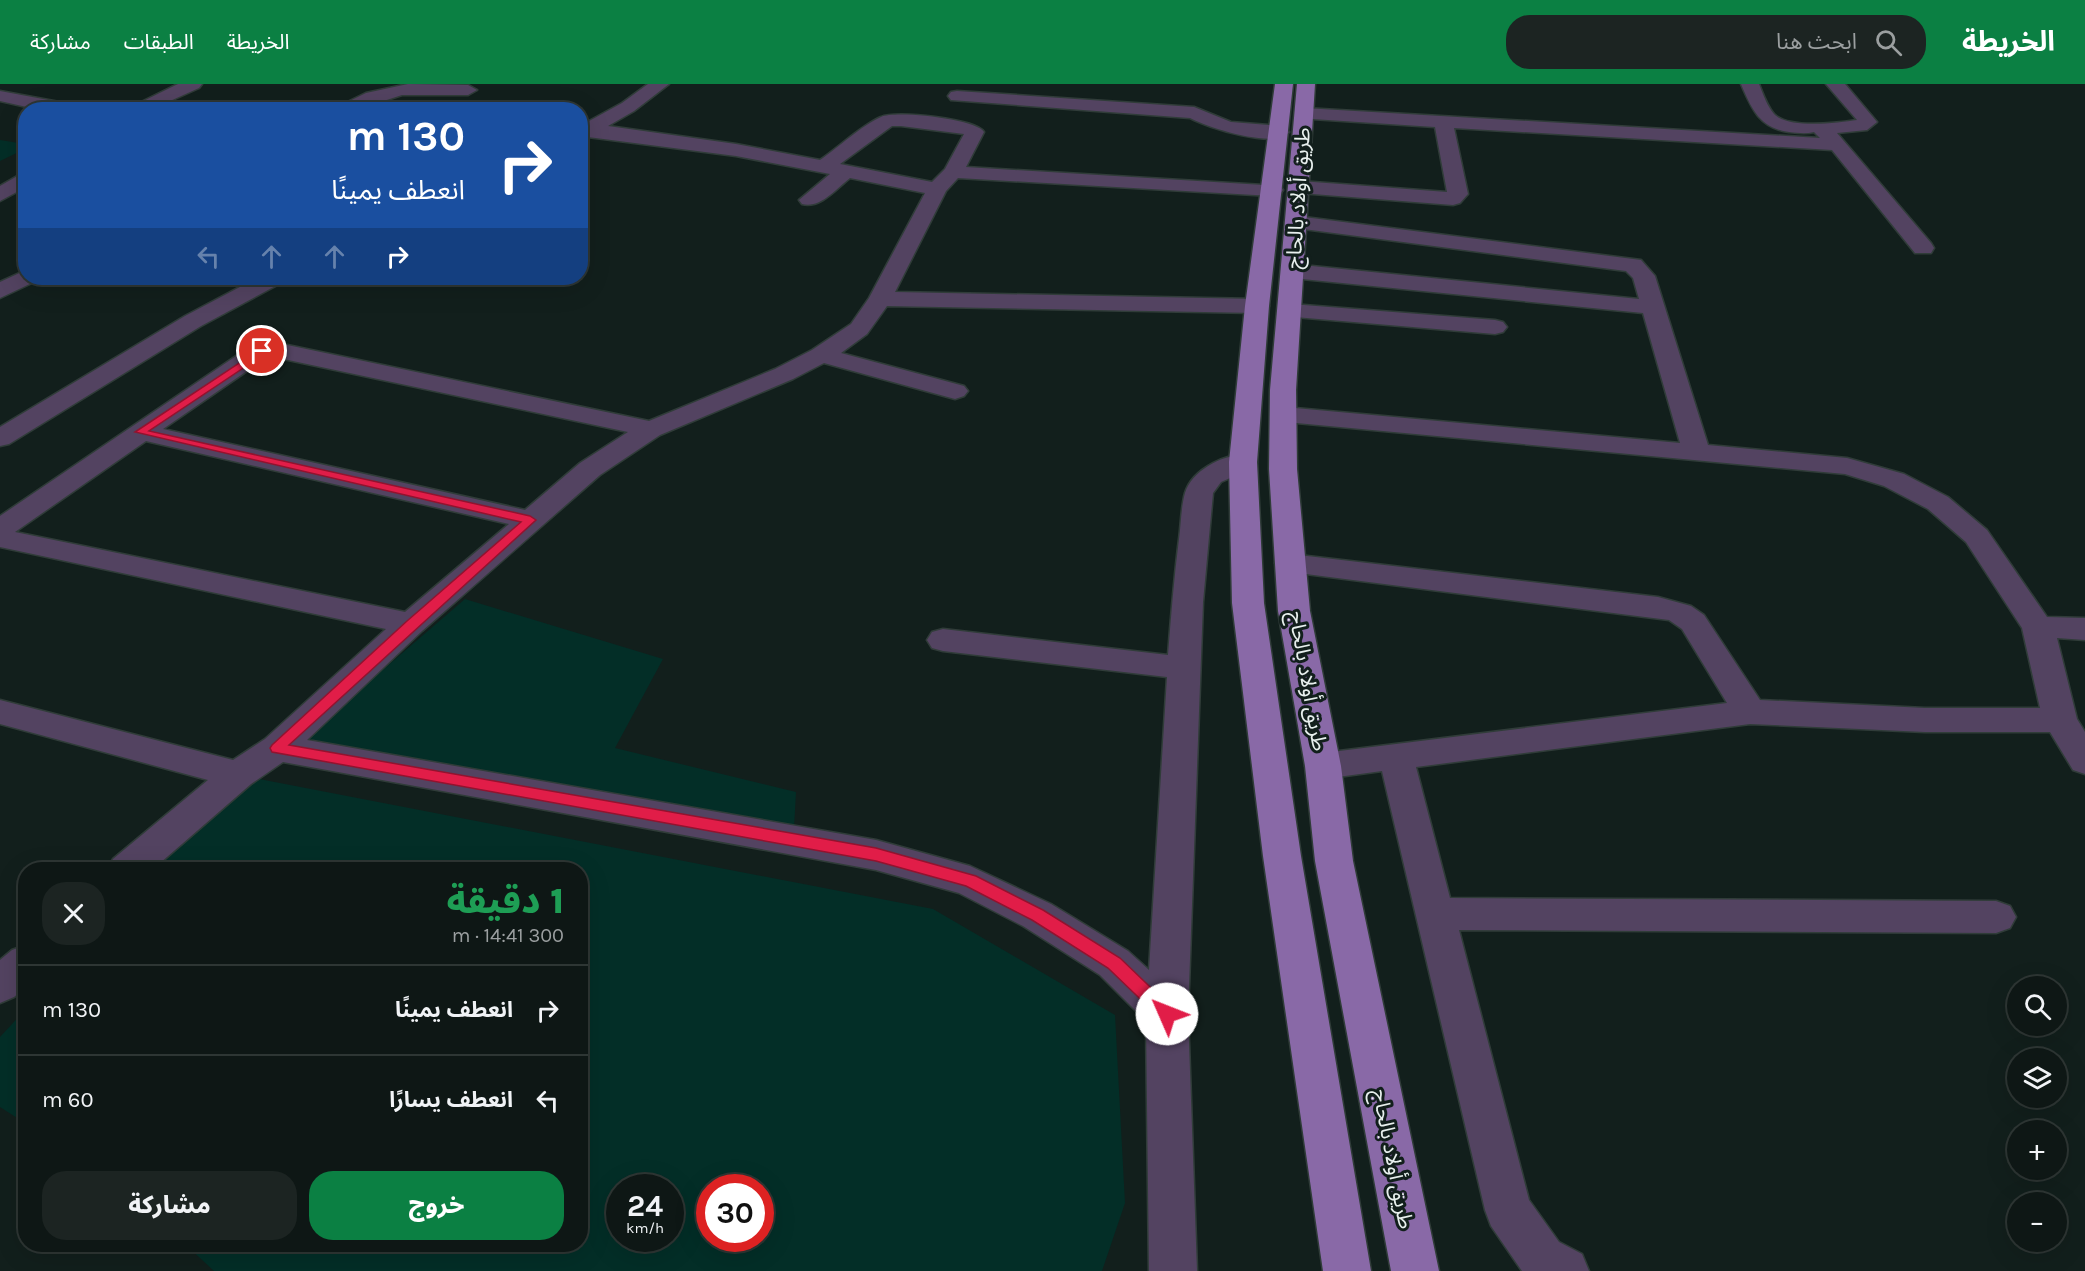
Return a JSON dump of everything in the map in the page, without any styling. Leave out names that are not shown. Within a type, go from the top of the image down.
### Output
[{"type":"main road","name":"طريق أولاد بالحاج","points":[[1284,84],[1273,190],[1257,306],[1243,462],[1248,603],[1282,856],[1347,1271]]},
{"type":"main road","name":"طريق أولاد بالحاج","points":[[1306,84],[1292,271],[1292,311],[1283,390],[1283,469],[1294,611],[1323,766],[1334,861],[1415,1271]]},
{"type":"street","points":[[152,102],[193,84]]},
{"type":"street","points":[[588,129],[628,107],[660,84]]},
{"type":"street","points":[[1750,84],[1766,119],[1786,127],[1821,129],[1860,126],[1868,122],[1840,93],[1835,84]]},
{"type":"street","points":[[356,102],[372,94],[409,87],[468,90]]},
{"type":"street","points":[[0,96],[30,102]]},
{"type":"street","points":[[957,96],[1194,113],[1230,128],[1280,132]]},
{"type":"street","points":[[1304,114],[1838,145]]},
{"type":"street","points":[[135,862],[238,775],[277,748],[411,624],[590,469],[651,429],[784,374],[821,355],[859,329],[880,299],[937,189],[953,172],[974,131],[902,120],[884,123],[824,167]]},
{"type":"street","points":[[1300,188],[1453,199],[1458,194],[1443,121]]},
{"type":"street","points":[[1821,129],[1838,145],[1923,248]]},
{"type":"street","points":[[588,131],[715,147],[937,189]]},
{"type":"street","points":[[809,200],[846,171]]},
{"type":"street","points":[[953,172],[1273,190]]},
{"type":"street","points":[[0,195],[18,183]]},
{"type":"street","points":[[1296,222],[1633,266],[1644,276],[1696,451]]},
{"type":"street","points":[[1292,271],[1653,307]]},
{"type":"street","points":[[0,291],[18,281]]},
{"type":"street","points":[[0,438],[193,321],[260,285]]},
{"type":"street","points":[[880,299],[1257,306]]},
{"type":"street","points":[[1292,311],[1495,327]]},
{"type":"street","points":[[0,529],[254,355],[273,349],[651,429]]},
{"type":"street","points":[[821,355],[955,391]]},
{"type":"street","points":[[1284,415],[1847,466],[1894,480],[1938,503],[1977,536],[2038,627],[2060,720],[2085,761]]},
{"type":"street","points":[[140,432],[530,520]]},
{"type":"street","points":[[1173,1271],[1167,1014],[1187,602],[1203,483],[1212,474],[1243,462]]},
{"type":"street","points":[[0,538],[411,624]]},
{"type":"street","points":[[1290,563],[1658,606],[1680,613],[1693,622],[1750,712]]},
{"type":"street","points":[[2038,627],[2085,629]]},
{"type":"street","points":[[943,640],[1184,668]]},
{"type":"street","points":[[0,712],[238,775]]},
{"type":"street","points":[[1323,766],[1750,712],[1925,720],[2060,720]]},
{"type":"street","points":[[277,748],[876,855],[970,880],[1037,915],[1114,963],[1167,1014]]},
{"type":"street","points":[[1396,756],[1508,1210],[1542,1259],[1565,1271]]},
{"type":"street","points":[[1435,915],[1996,917]]},
{"type":"street","points":[[0,986],[18,969]]},
{"type":"green space","points":[[0,140],[18,143],[18,152],[0,161]]},
{"type":"green space","points":[[465,599],[663,659],[615,748],[796,792],[794,828],[300,741]]},
{"type":"green space","points":[[238,775],[933,909],[1115,1015],[1125,1203],[1102,1271],[214,1271],[194,1252],[588,1252],[588,862],[162,862]]},
{"type":"green space","points":[[18,1018],[18,1119],[0,1107],[0,1037]]},
{"type":"route","points":[[262,351],[140,432],[530,520],[411,624],[277,748],[876,855],[970,880],[1037,915],[1114,963],[1167,1014]]}]
